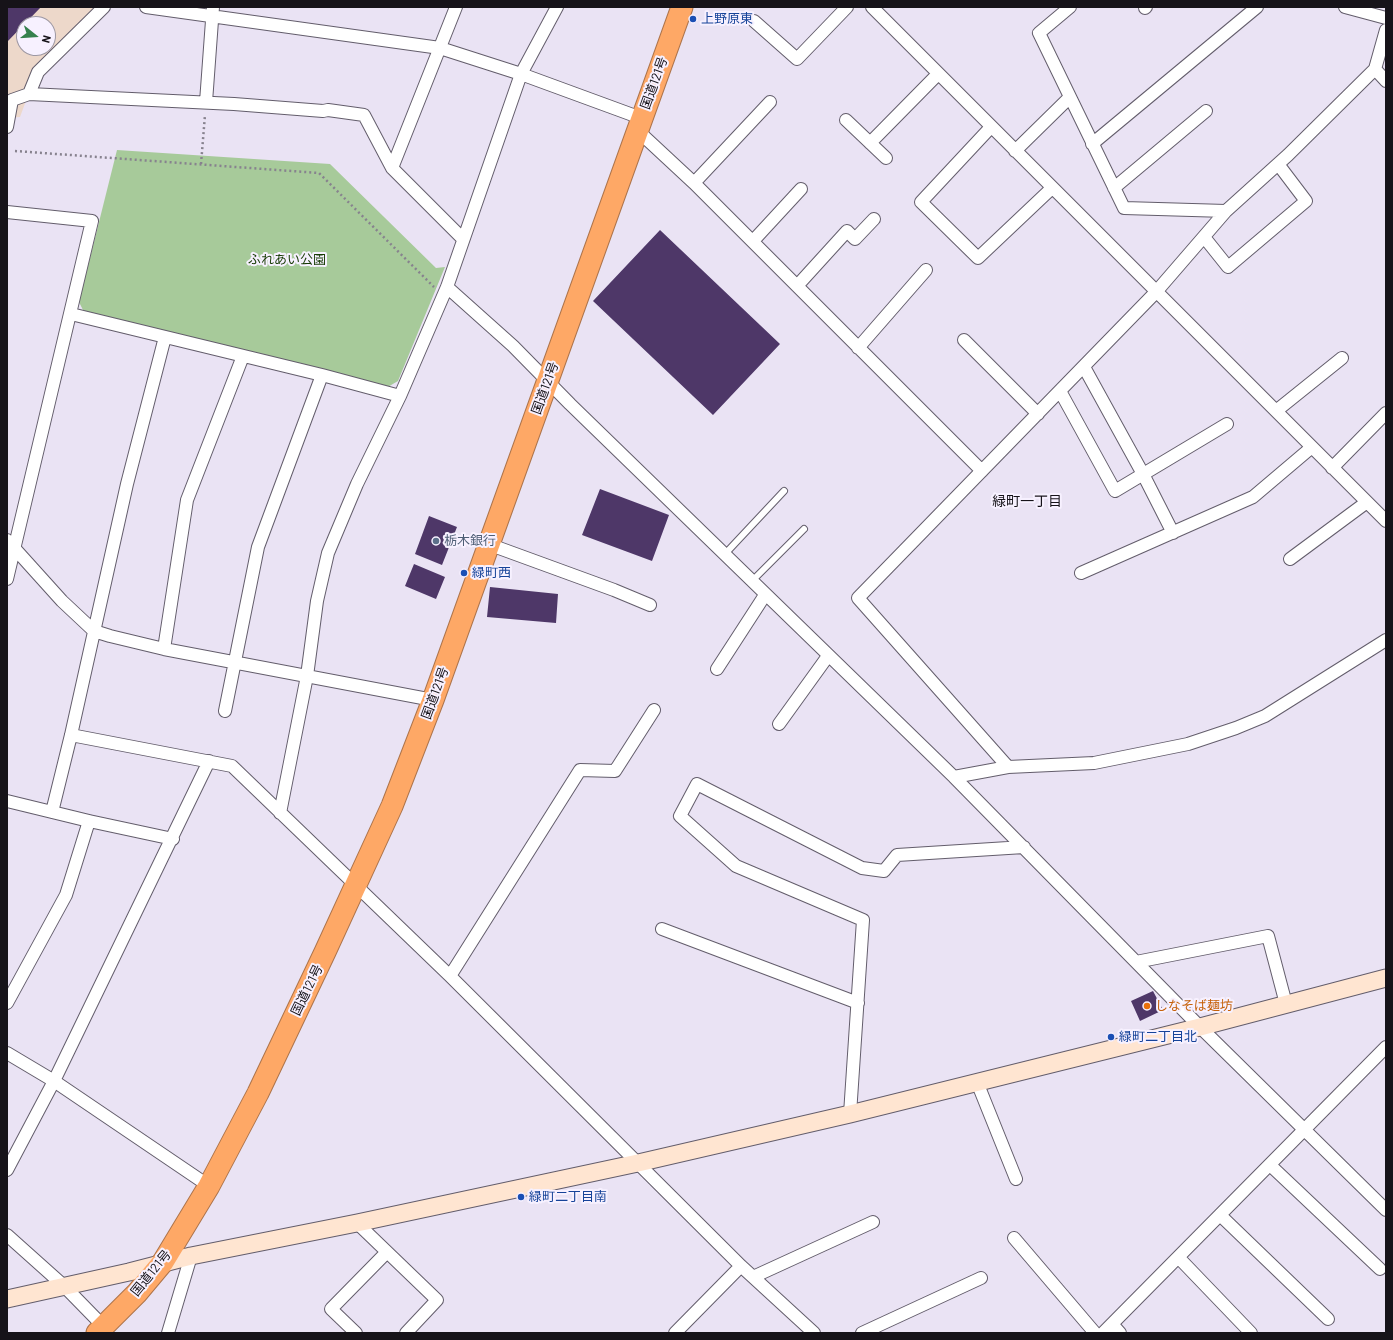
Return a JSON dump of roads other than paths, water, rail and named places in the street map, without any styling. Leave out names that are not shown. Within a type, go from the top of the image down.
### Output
[{"type":"highway","name":"国道121号","points":[[103,1331],[163,1262],[209,1186],[258,1093],[356,886],[392,806],[433,700],[682,7]]},
{"type":"street","points":[[29,94],[38,72],[104,7]]},
{"type":"street","points":[[146,7],[213,12],[440,48],[520,74],[639,124],[694,183],[982,471]]},
{"type":"street","points":[[392,168],[456,7]]},
{"type":"street","points":[[280,813],[307,676],[317,601],[328,553],[357,484],[400,396],[462,238],[520,74],[557,7]]},
{"type":"street","points":[[754,21],[797,59],[847,7]]},
{"type":"street","points":[[872,7],[1386,521]]},
{"type":"street","points":[[1070,7],[1039,33],[1124,208],[1226,211]]},
{"type":"street","points":[[1092,144],[1257,7]]},
{"type":"street","points":[[1345,7],[1386,18]]},
{"type":"street","points":[[206,102],[213,12]]},
{"type":"street","points":[[1008,767],[858,598],[1156,292],[1226,211],[1278,164],[1375,69],[1386,30]]},
{"type":"street","points":[[1375,69],[1386,81]]},
{"type":"street","points":[[870,144],[938,74]]},
{"type":"street","points":[[7,127],[12,100],[29,94],[206,102],[324,111],[328,110],[364,115],[392,168],[462,238]]},
{"type":"street","points":[[1015,151],[1070,97]]},
{"type":"street","points":[[694,183],[770,102]]},
{"type":"street","points":[[1114,188],[1206,111]]},
{"type":"street","points":[[846,120],[886,158]]},
{"type":"street","points":[[991,127],[922,202],[978,258],[1052,188]]},
{"type":"street","points":[[1204,237],[1228,267],[1306,201],[1278,164]]},
{"type":"street","points":[[753,241],[801,189]]},
{"type":"street","points":[[7,212],[92,221],[71,314],[11,543],[7,579]]},
{"type":"street","points":[[797,286],[847,231],[855,239],[874,219]]},
{"type":"street","points":[[858,348],[926,270]]},
{"type":"street","points":[[442,289],[513,346],[724,555],[954,777],[1200,1027],[1386,1210]]},
{"type":"street","points":[[71,314],[322,375],[400,396]]},
{"type":"street","points":[[52,812],[71,735],[127,484],[165,337]]},
{"type":"street","points":[[964,340],[1038,414]]},
{"type":"street","points":[[164,649],[187,500],[243,356]]},
{"type":"street","points":[[1276,412],[1342,358]]},
{"type":"street","points":[[1084,366],[1144,474],[1173,533]]},
{"type":"street","points":[[225,711],[258,547],[322,375]]},
{"type":"street","points":[[1060,391],[1115,491],[1228,424]]},
{"type":"street","points":[[1332,468],[1386,413]]},
{"type":"street","points":[[1081,573],[1253,497],[1312,447]]},
{"type":"street","points":[[1290,559],[1367,502]]},
{"type":"street","points":[[11,543],[62,601],[94,630],[110,636],[164,649],[433,700]]},
{"type":"street","points":[[488,544],[614,590],[650,605]]},
{"type":"street","points":[[717,669],[765,595]]},
{"type":"street","points":[[954,777],[1008,767],[1094,763],[1188,744],[1265,716],[1386,640]]},
{"type":"street","points":[[779,724],[828,656]]},
{"type":"street","points":[[450,976],[580,770],[615,771],[654,710]]},
{"type":"street","points":[[71,735],[232,766],[450,976],[741,1266],[814,1333]]},
{"type":"street","points":[[7,1170],[54,1081],[210,761]]},
{"type":"street","points":[[850,1114],[864,920],[736,866],[680,816],[697,784],[862,868],[884,872],[897,855],[1024,847]]},
{"type":"street","points":[[7,801],[173,839]]},
{"type":"street","points":[[7,1003],[66,895],[89,821]]},
{"type":"street","points":[[662,929],[858,1003]]},
{"type":"street","points":[[1136,962],[1268,936],[1286,1004]]},
{"type":"street","points":[[7,1299],[129,1272],[163,1262],[357,1223],[638,1163],[850,1114],[1200,1027],[1386,978]]},
{"type":"street","points":[[1103,1333],[1386,1047]]},
{"type":"street","points":[[7,1053],[54,1081],[209,1186]]},
{"type":"street","points":[[977,1082],[1016,1179]]},
{"type":"street","points":[[1270,1165],[1380,1269]]},
{"type":"street","points":[[1220,1215],[1328,1318]]},
{"type":"street","points":[[753,1277],[874,1222]]},
{"type":"street","points":[[357,1223],[386,1253],[437,1300],[406,1333]]},
{"type":"street","points":[[7,1235],[64,1286],[103,1331]]},
{"type":"street","points":[[1014,1238],[1095,1333]]},
{"type":"street","points":[[356,1333],[331,1309],[386,1253]]},
{"type":"street","points":[[168,1333],[191,1256]]},
{"type":"street","points":[[1178,1257],[1251,1333]]},
{"type":"street","points":[[675,1333],[741,1266]]},
{"type":"street","points":[[862,1333],[981,1278]]},
{"type":"street","points":[[1112,1324],[1120,1333]]},
{"type":"lane","points":[[724,555],[784,491]]},
{"type":"lane","points":[[752,582],[804,529]]},
{"type":"place","name":"上野原東","points":[[693,19]]},
{"type":"place","name":"栃木銀行","points":[[436,541]]},
{"type":"place","name":"緑町西","points":[[464,573]]},
{"type":"place","name":"しなそば麺坊","points":[[1147,1006]]},
{"type":"place","name":"緑町二丁目北","points":[[1111,1037]]},
{"type":"place","name":"緑町二丁目南","points":[[521,1197]]},
{"type":"district","name":"緑町一丁目","points":[[1027,501]]},
{"type":"park label","name":"ふれあい公園","points":[[287,260]]}]
